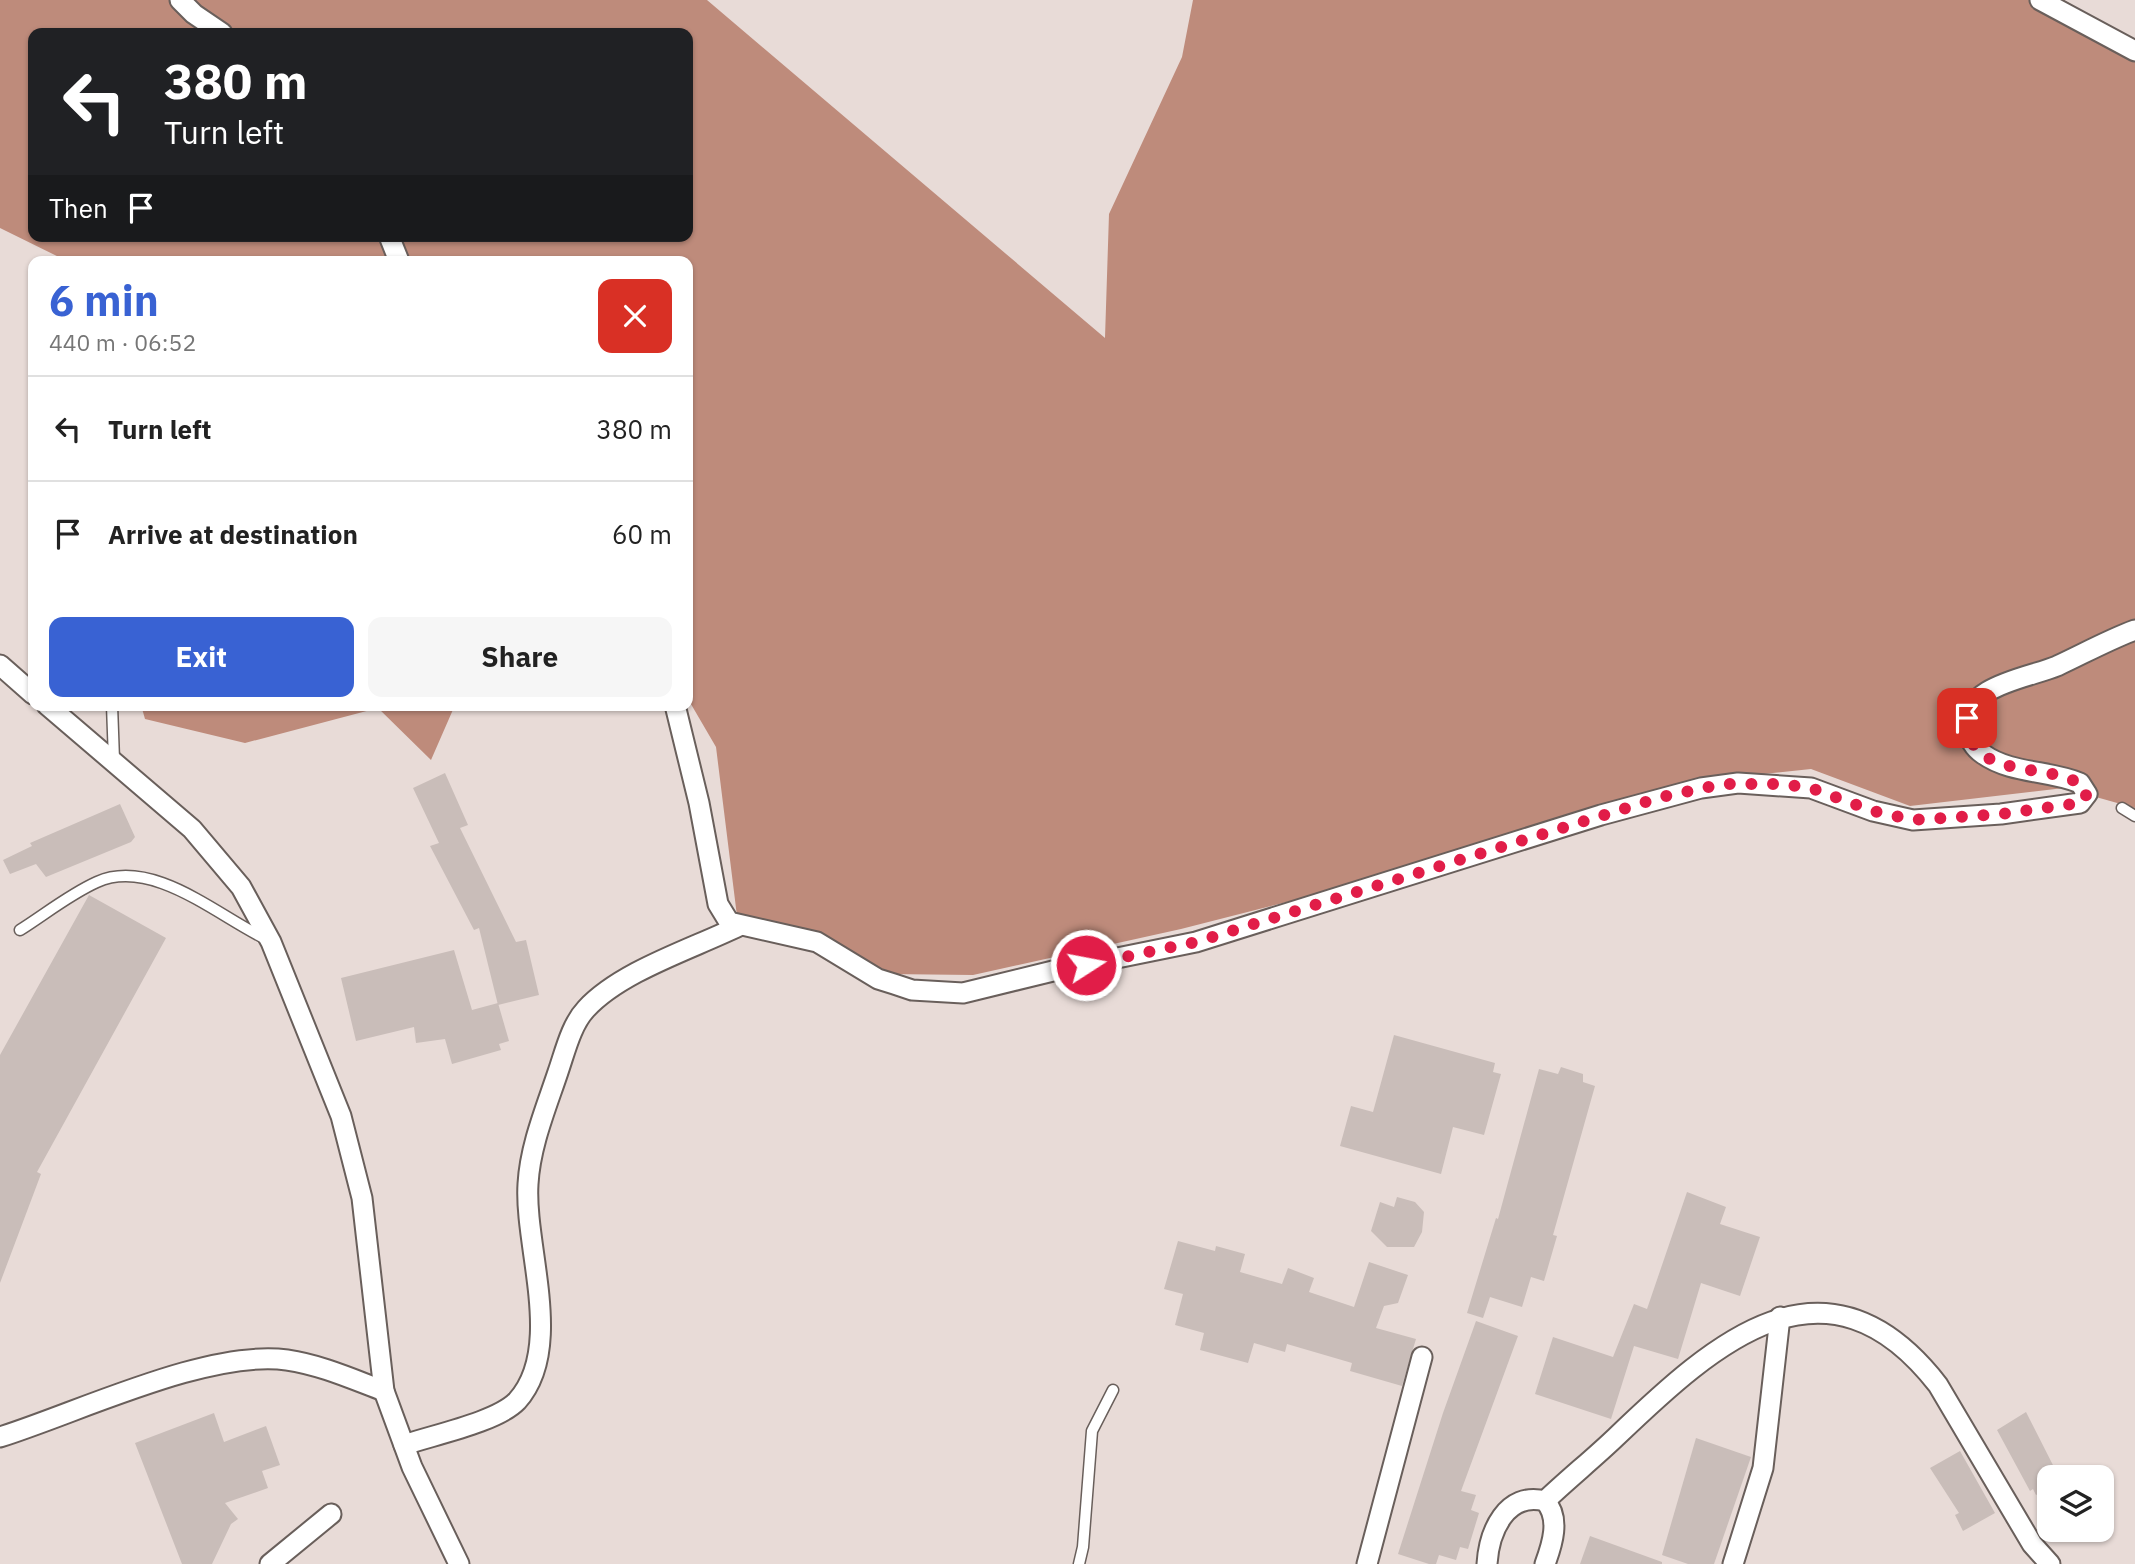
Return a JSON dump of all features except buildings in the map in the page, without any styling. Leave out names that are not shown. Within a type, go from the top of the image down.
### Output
[{"type":"street","points":[[180,0],[215,28]]},
{"type":"street","points":[[2040,0],[2135,51]]},
{"type":"street","points":[[676,711],[699,803],[718,904],[729,922],[817,942],[878,979],[894,985],[924,991],[963,993],[1053,971],[1196,942],[1662,797],[1701,788],[1738,783],[1811,788],[1873,811],[1913,820],[2001,814],[2080,803],[2087,794],[2080,783],[1992,760],[1977,749],[1968,733],[1969,710],[1980,697],[2003,684],[2059,665],[2135,630]]},
{"type":"street","points":[[0,666],[28,690]]},
{"type":"street","points":[[54,711],[192,829],[241,887],[271,942],[341,1116],[362,1198],[384,1391],[404,1445],[459,1564]]},
{"type":"street","points":[[404,1445],[499,1413],[516,1402],[531,1379],[542,1303],[528,1218],[530,1165],[569,1039],[583,1011],[604,992],[739,926]]},
{"type":"street","points":[[1545,1501],[1699,1362],[1754,1326],[1780,1318],[1810,1314],[1868,1323],[1919,1361],[1938,1385],[2032,1544],[2050,1564]]},
{"type":"street","points":[[1733,1564],[1763,1468],[1780,1318]]},
{"type":"street","points":[[1367,1564],[1422,1357]]},
{"type":"street","points":[[0,1437],[162,1379],[235,1362],[285,1360],[328,1370],[384,1391]]},
{"type":"street","points":[[1487,1564],[1492,1538],[1506,1511],[1530,1499],[1545,1501],[1551,1507],[1554,1523],[1545,1564]]},
{"type":"street","points":[[270,1564],[331,1514]]},
{"type":"lane","points":[[112,711],[114,761]]},
{"type":"lane","points":[[2122,808],[2135,816]]},
{"type":"lane","points":[[20,930],[98,881],[132,875],[174,887],[236,926],[271,942]]},
{"type":"lane","points":[[1079,1564],[1083,1547],[1092,1431],[1113,1390]]},
{"type":"shaded area","points":[[0,0],[707,0],[1105,338],[1109,214],[1182,57],[1193,0],[2064,0],[2135,43],[2135,808],[2064,788],[1910,806],[1811,769],[1715,779],[1404,872],[1181,929],[973,975],[887,974],[737,916],[716,747],[693,708],[693,256],[57,256],[28,242],[693,242],[693,28],[28,28],[28,242],[0,228]]},
{"type":"shaded area","points":[[143,711],[367,711],[245,743],[145,719]]},
{"type":"shaded area","points":[[381,711],[452,711],[431,760]]},
{"type":"route","points":[[1086,965],[1196,942],[1662,797],[1723,784],[1782,784],[1811,788],[1873,811],[1913,820],[2001,814],[2080,803],[2086,798],[2086,790],[2076,782],[2025,771],[1984,755],[1971,741],[1967,718]]}]
